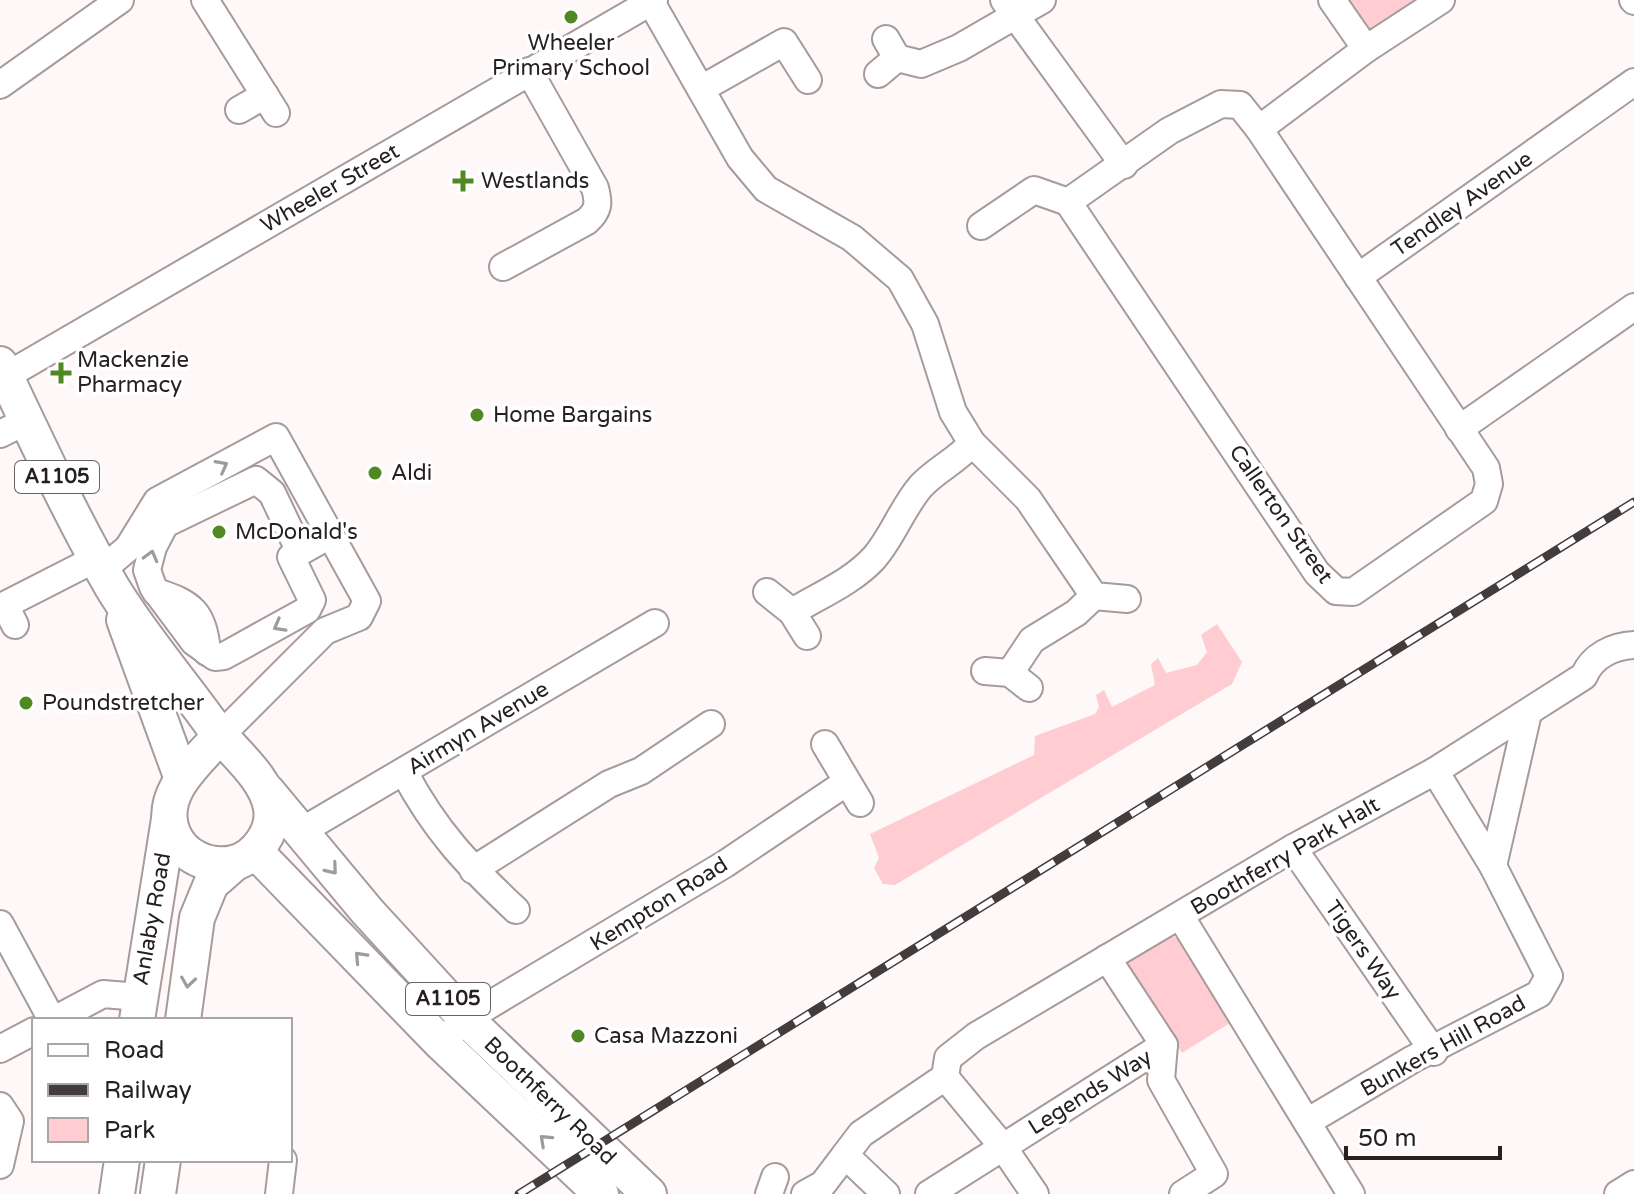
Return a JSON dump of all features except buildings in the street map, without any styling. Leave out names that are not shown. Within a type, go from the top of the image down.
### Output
[{"type":"main road","name":"A1105","points":[[3,370],[14,427],[104,572],[220,736],[257,780]]},
{"type":"main road","name":"A1105","points":[[104,572],[182,779]]},
{"type":"main road","points":[[182,779],[208,763],[227,762],[257,780],[271,808],[271,822],[245,857],[218,865],[189,854],[178,842],[169,819],[173,794],[182,779],[220,736]]},
{"type":"main road","name":"Boothferry Road","points":[[257,780],[466,1019],[649,1194]]},
{"type":"main road","name":"Anlaby Road","points":[[138,1009],[169,819]]},
{"type":"main road","name":"Boothferry Road","points":[[245,857],[601,1194]]},
{"type":"main road","name":"Anlaby Road","points":[[183,1018],[197,918],[211,884],[245,857]]},
{"type":"main road","points":[[117,1194],[122,1162]]},
{"type":"main road","points":[[158,1194],[163,1162]]},
{"type":"street","points":[[0,85],[120,0]]},
{"type":"street","points":[[205,0],[270,104],[239,110]]},
{"type":"street","points":[[887,57],[921,64],[1009,9],[1042,0]]},
{"type":"street","points":[[1332,0],[1366,49]]},
{"type":"street","points":[[1259,129],[1366,49],[1441,0]]},
{"type":"street","points":[[653,1],[740,158],[766,189],[852,238],[900,279],[925,324],[953,412],[972,443],[1028,499],[1094,596]]},
{"type":"street","name":"Wheeler Street","points":[[3,370],[529,71],[553,61],[653,1]]},
{"type":"street","points":[[981,226],[1034,190],[1068,202],[1124,165],[1009,9]]},
{"type":"street","points":[[701,89],[784,42],[808,80]]},
{"type":"street","points":[[503,267],[587,221],[597,212],[595,188],[529,71]]},
{"type":"street","name":"Tendley Avenue","points":[[1358,277],[1634,82]]},
{"type":"street","name":"Callerton Street","points":[[1068,202],[1317,573],[1336,591],[1353,592],[1484,501],[1489,484],[1486,468],[1240,105],[1221,104],[1169,131],[1124,165]]},
{"type":"street","points":[[1459,429],[1634,307]]},
{"type":"street","points":[[15,625],[5,605],[104,572],[128,548],[157,501],[276,437],[367,601],[359,617],[325,631],[220,736]]},
{"type":"street","points":[[792,612],[847,581],[874,557],[906,503],[934,472],[964,453],[972,443]]},
{"type":"street","points":[[256,480],[272,493],[295,554],[312,600],[307,610],[224,656],[215,657],[180,626],[156,592],[147,570],[153,547],[165,524],[256,480]]},
{"type":"street","points":[[295,554],[330,535]]},
{"type":"street","points":[[767,592],[792,612],[807,636]]},
{"type":"street","points":[[1008,677],[1032,640],[1076,613],[1094,596],[1127,599]]},
{"type":"street","name":"Airmyn Avenue","points":[[300,832],[655,623]]},
{"type":"street","name":"Boothferry Park Halt","points":[[805,1194],[823,1184],[861,1134],[945,1077],[948,1058],[976,1036],[1293,848],[1435,771],[1584,676],[1589,663],[1618,646],[1634,645]]},
{"type":"street","points":[[1493,866],[1528,713]]},
{"type":"street","points":[[473,870],[609,784],[641,771],[711,724]]},
{"type":"street","name":"Kempton Road","points":[[441,1043],[466,1019],[853,793],[825,744]]},
{"type":"street","name":"Bunkers Hill Road","points":[[1307,1122],[1413,1059],[1434,1052],[1539,994],[1549,976],[1493,866],[1435,771]]},
{"type":"street","points":[[404,772],[429,818],[473,870],[516,910]]},
{"type":"street","name":"Tigers Way","points":[[1293,848],[1434,1052]]},
{"type":"street","points":[[155,914],[197,918]]},
{"type":"street","points":[[1181,917],[1351,1194]]},
{"type":"street","points":[[0,924],[52,1018]]},
{"type":"street","name":"Legends Way","points":[[929,1194],[1164,1045],[1107,958]]},
{"type":"street","points":[[57,1018],[103,994],[138,1009]]},
{"type":"street","points":[[0,1049],[32,1032]]},
{"type":"street","points":[[1164,1045],[1161,1080],[1214,1174],[1183,1194]]},
{"type":"street","points":[[945,1077],[1003,1147],[1035,1194]]},
{"type":"street","points":[[0,1106],[10,1121],[0,1165]]},
{"type":"street","points":[[845,1155],[886,1194]]},
{"type":"street","points":[[279,1194],[283,1162]]},
{"type":"street","points":[[1618,1194],[1634,1184]]},
{"type":"green space","points":[[1345,0],[1417,0],[1374,30],[1367,30]]},
{"type":"green space","points":[[1217,624],[1242,662],[1232,684],[895,885],[883,884],[874,868],[879,858],[870,834],[1034,755],[1035,736],[1095,714],[1099,707],[1096,695],[1104,690],[1112,707],[1155,685],[1151,664],[1158,658],[1166,673],[1197,665],[1207,652],[1201,635]]},
{"type":"green space","points":[[1167,934],[1180,939],[1233,1021],[1182,1053],[1129,968],[1128,955]]},
{"type":"railway","points":[[519,1194],[1634,502]]},
{"type":"place","name":"Wheeler Primary School","points":[[571,17]]},
{"type":"place","name":"Westlands","points":[[463,181]]},
{"type":"place","name":"Mackenzie Pharmacy","points":[[61,373]]},
{"type":"place","name":"Home Bargains","points":[[477,415]]},
{"type":"place","name":"Aldi","points":[[375,473]]},
{"type":"place","name":"McDonald's","points":[[219,532]]},
{"type":"place","name":"Poundstretcher","points":[[26,703]]},
{"type":"place","name":"Casa Mazzoni","points":[[578,1036]]}]
